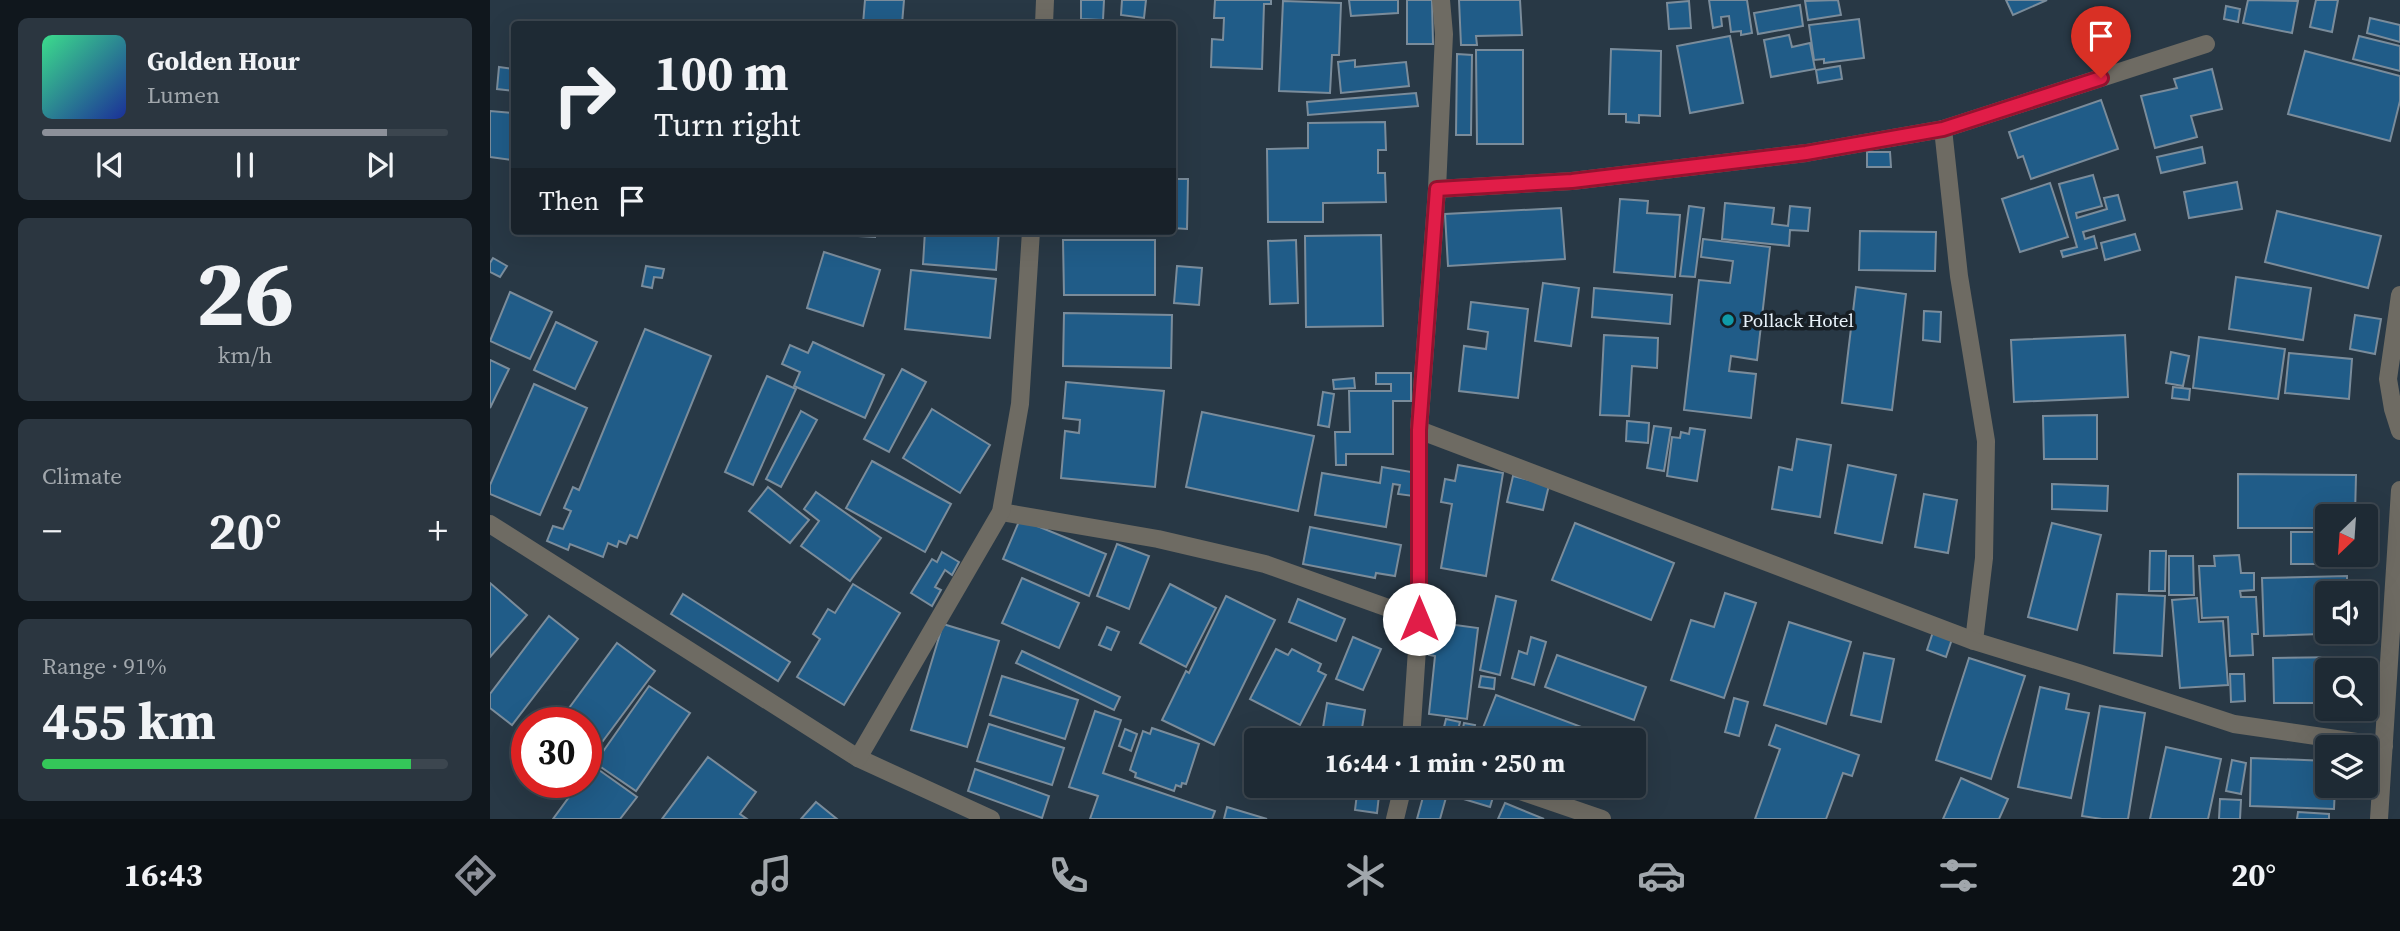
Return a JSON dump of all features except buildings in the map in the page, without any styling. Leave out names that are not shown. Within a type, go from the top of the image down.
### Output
[{"type":"street","points":[[1044,21],[1045,0]]},
{"type":"street","points":[[1412,728],[1419,619],[1419,430],[1437,189],[1444,34],[1441,0]]},
{"type":"street","points":[[1437,189],[1572,181],[1806,153],[1943,129],[2206,44]]},
{"type":"street","points":[[1943,129],[1959,276],[1986,441],[1984,558],[1974,641]]},
{"type":"street","points":[[858,758],[1001,512],[1020,404],[1031,235]]},
{"type":"street","points":[[2400,295],[2388,379],[2400,431]]},
{"type":"street","points":[[1419,430],[1974,641],[2234,724],[2384,746]]},
{"type":"street","points":[[2379,819],[2400,490]]},
{"type":"street","points":[[1001,512],[1158,539],[1265,564],[1419,619]]},
{"type":"street","points":[[490,524],[858,758],[991,819]]},
{"type":"street","points":[[1395,819],[1400,798]]},
{"type":"street","points":[[1541,798],[1602,819]]},
{"type":"place","name":"Pollack Hotel","points":[[1728,320]]},
{"type":"route","points":[[1419,619],[1419,430],[1437,189],[1572,181],[1806,153],[1943,129],[2101,78]]}]
